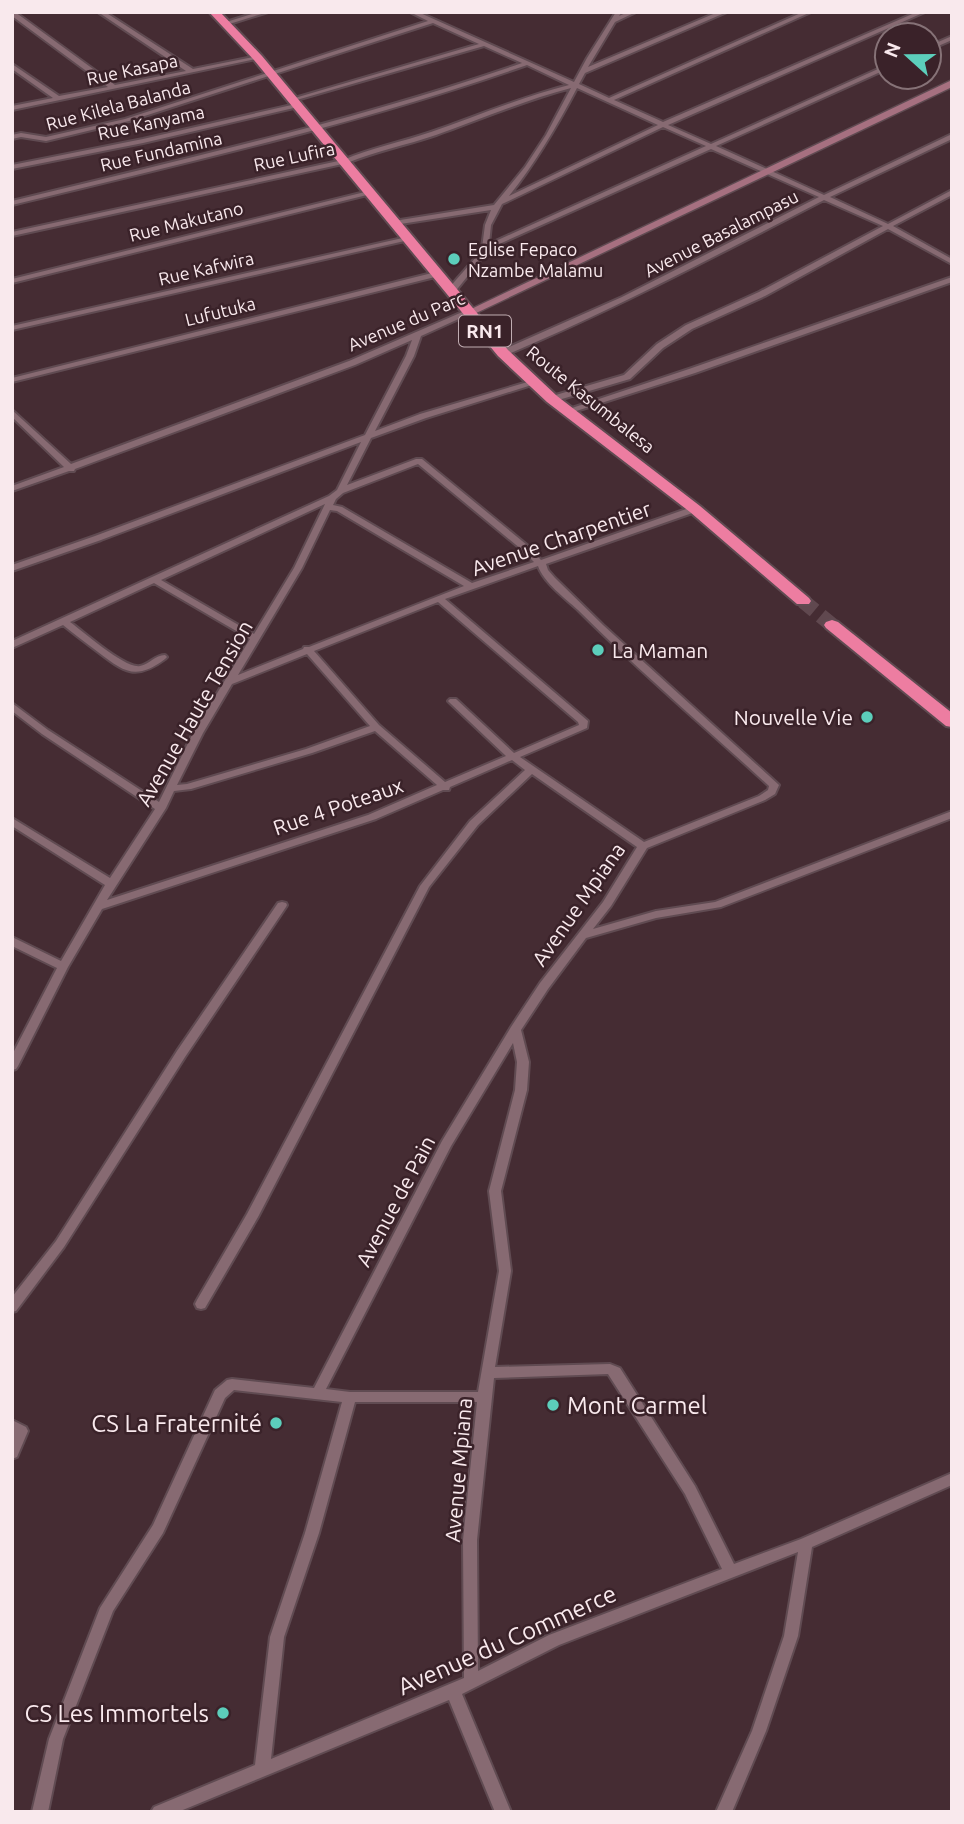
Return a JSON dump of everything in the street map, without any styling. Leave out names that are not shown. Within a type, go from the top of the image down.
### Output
[{"type":"highway","name":"Route Kasumbalesa","points":[[214,12],[270,72],[503,353],[552,399],[695,509],[803,601]]},
{"type":"highway","points":[[832,625],[952,722]]},
{"type":"street","points":[[101,12],[191,71]]},
{"type":"street","points":[[226,23],[265,12]]},
{"type":"street","points":[[413,12],[765,173],[888,226],[952,262]]},
{"type":"street","points":[[451,291],[468,273],[485,248],[488,225],[499,204],[550,135],[582,72],[618,12]]},
{"type":"street","points":[[613,21],[633,12]]},
{"type":"street","points":[[582,72],[724,12]]},
{"type":"street","points":[[609,100],[808,12]]},
{"type":"street","points":[[394,223],[499,204],[663,125],[922,12]]},
{"type":"street","points":[[12,13],[113,88]]},
{"type":"street","name":"Rue Kilela Balanda","points":[[12,136],[25,135],[46,139],[85,131],[179,105],[270,72],[433,21]]},
{"type":"street","points":[[294,103],[486,44]]},
{"type":"street","name":"Rue Kasapa","points":[[12,108],[258,58]]},
{"type":"street","points":[[317,130],[454,89],[528,63]]},
{"type":"street","points":[[12,66],[59,99]]},
{"type":"street","points":[[485,248],[873,73]]},
{"type":"street","name":"Avenue du Parc","points":[[12,489],[417,337],[952,83]]},
{"type":"street","name":"Rue Lufira","points":[[12,234],[345,162],[429,135],[530,97],[575,85]]},
{"type":"street","name":"Rue Kanyama","points":[[12,167],[142,141],[294,103]]},
{"type":"street","name":"Rue Fundamina","points":[[12,202],[317,130]]},
{"type":"street","name":"Avenue Basalampasu","points":[[503,353],[567,327],[640,292],[822,198],[952,136]]},
{"type":"street","points":[[552,399],[626,377],[660,346],[689,327],[762,294],[952,192]]},
{"type":"street","name":"Rue Makutano","points":[[12,281],[369,193]]},
{"type":"street","name":"Rue Kafwira","points":[[12,328],[407,239]]},
{"type":"street","points":[[942,256],[952,252]]},
{"type":"street","name":"Lufutuka","points":[[12,380],[436,274]]},
{"type":"street","points":[[567,411],[692,371],[952,279]]},
{"type":"street","name":"Avenue Haute Tension","points":[[12,1066],[63,967],[111,884],[173,788],[198,733],[299,568],[333,499],[411,356],[417,337]]},
{"type":"street","points":[[12,568],[422,416],[534,383]]},
{"type":"street","points":[[12,412],[71,469]]},
{"type":"street","name":"Avenue Mpiana","points":[[333,499],[419,461],[445,480],[542,565],[544,572],[600,627],[774,785],[772,793],[762,798],[643,846],[607,904],[544,986],[515,1030],[523,1062],[521,1090],[495,1191],[505,1271],[484,1397],[470,1540],[471,1681]]},
{"type":"street","points":[[12,645],[333,499],[339,509],[472,587]]},
{"type":"street","name":"Avenue Charpentier","points":[[228,682],[439,598],[542,565],[695,509]]},
{"type":"street","points":[[154,579],[256,639]]},
{"type":"street","name":"Rue 4 Poteaux","points":[[100,906],[372,817],[446,788],[512,756],[584,726],[583,721],[439,598]]},
{"type":"street","points":[[63,621],[122,666],[132,670],[150,667],[162,657]]},
{"type":"street","points":[[307,649],[376,727],[446,788]]},
{"type":"street","points":[[453,701],[512,756],[643,846]]},
{"type":"street","points":[[12,706],[45,732],[161,808]]},
{"type":"street","points":[[173,788],[188,787],[309,751],[376,727]]},
{"type":"street","points":[[201,1304],[252,1217],[425,886],[474,823],[532,769]]},
{"type":"street","points":[[582,936],[656,915],[717,905],[952,814]]},
{"type":"street","points":[[12,821],[111,884]]},
{"type":"street","points":[[12,1307],[60,1244],[181,1054],[282,905]]},
{"type":"street","points":[[12,941],[63,967]]},
{"type":"street","name":"Avenue de Pain","points":[[317,1394],[446,1144],[515,1030]]},
{"type":"street","points":[[488,1373],[610,1369],[615,1372],[690,1490],[732,1572]]},
{"type":"street","points":[[40,1812],[57,1739],[107,1608],[158,1529],[220,1394],[232,1384],[351,1397],[484,1397]]},
{"type":"street","points":[[262,1770],[277,1637],[312,1533],[351,1397]]},
{"type":"street","points":[[12,1425],[21,1431],[12,1453]]},
{"type":"street","name":"Avenue du Commerce","points":[[159,1812],[453,1691],[554,1640],[806,1543],[952,1479]]},
{"type":"street","points":[[724,1812],[759,1731],[791,1636],[806,1543]]},
{"type":"street","points":[[453,1691],[503,1812]]},
{"type":"tunnel","points":[[803,601],[832,625]]},
{"type":"place","name":"Eglise Fepaco Nzambe Malamu","points":[[454,259]]},
{"type":"place","name":"La Maman","points":[[598,650]]},
{"type":"place","name":"Nouvelle Vie","points":[[867,717]]},
{"type":"place","name":"Mont Carmel","points":[[553,1405]]},
{"type":"place","name":"CS La Fraternité","points":[[276,1423]]},
{"type":"place","name":"CS Les Immortels","points":[[223,1713]]}]
